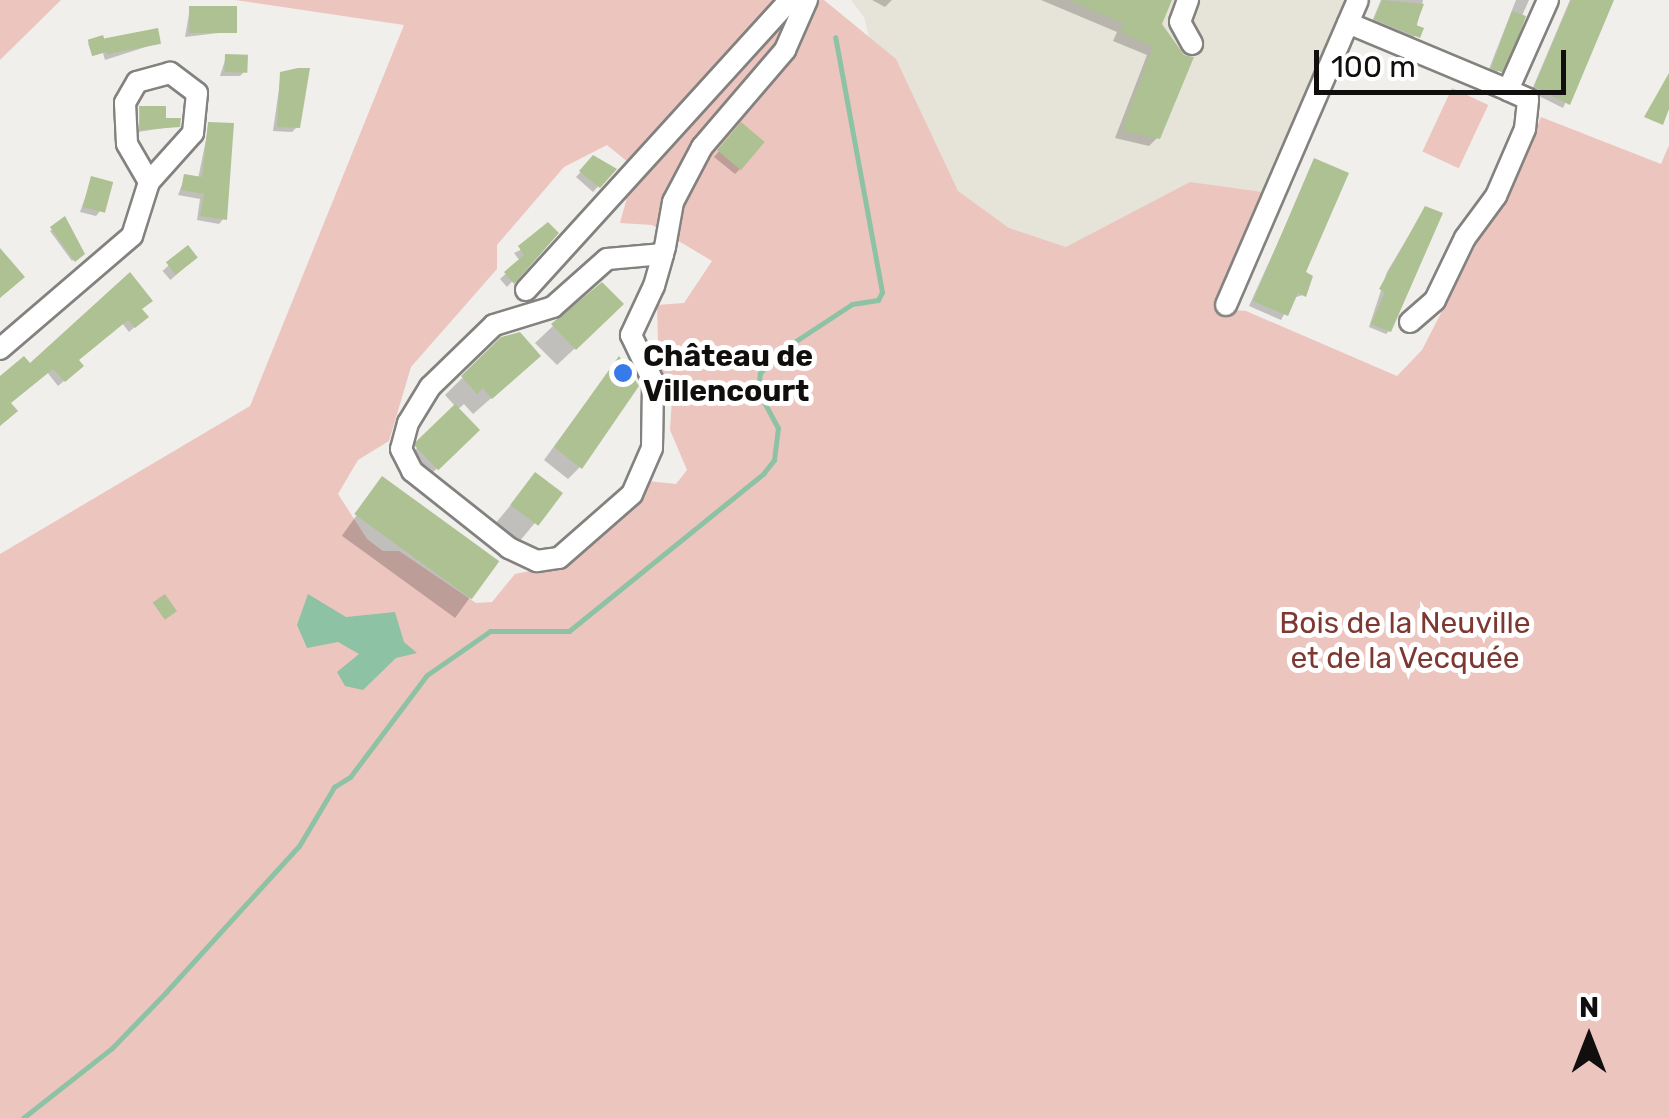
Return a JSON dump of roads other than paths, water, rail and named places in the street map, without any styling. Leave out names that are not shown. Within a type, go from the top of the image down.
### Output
[{"type":"street","points":[[526,290],[578,238],[790,0]]},
{"type":"street","points":[[663,254],[607,259],[553,306],[494,325],[430,388],[408,424],[401,449],[412,471],[509,548],[537,560],[559,558],[632,494],[652,448],[654,381],[632,335],[663,254],[682,178],[785,50],[807,0]]},
{"type":"street","points":[[1188,0],[1180,22],[1192,44]]},
{"type":"street","points":[[1226,304],[1358,0]]},
{"type":"street","points":[[1410,322],[1428,310],[1465,238],[1496,196],[1528,123],[1518,95],[1548,0]]},
{"type":"street","points":[[1348,23],[1518,95]]},
{"type":"street","points":[[0,348],[116,254],[143,215],[149,182],[193,134],[197,94],[170,73],[146,76],[125,103],[127,144],[149,182]]},
{"type":"waterway","points":[[23,1118],[112,1048],[166,992],[299,846],[334,787],[350,777],[427,675],[490,631],[569,631],[763,474],[774,460],[778,428],[758,391],[760,373],[779,352],[852,304],[878,300],[882,292],[835,37]]},
{"type":"place","name":"Château de Villencourt","points":[[623,373]]},
{"type":"park label","name":"Bois de la Neuville et de la Vecquée","points":[[1405,640]]}]
